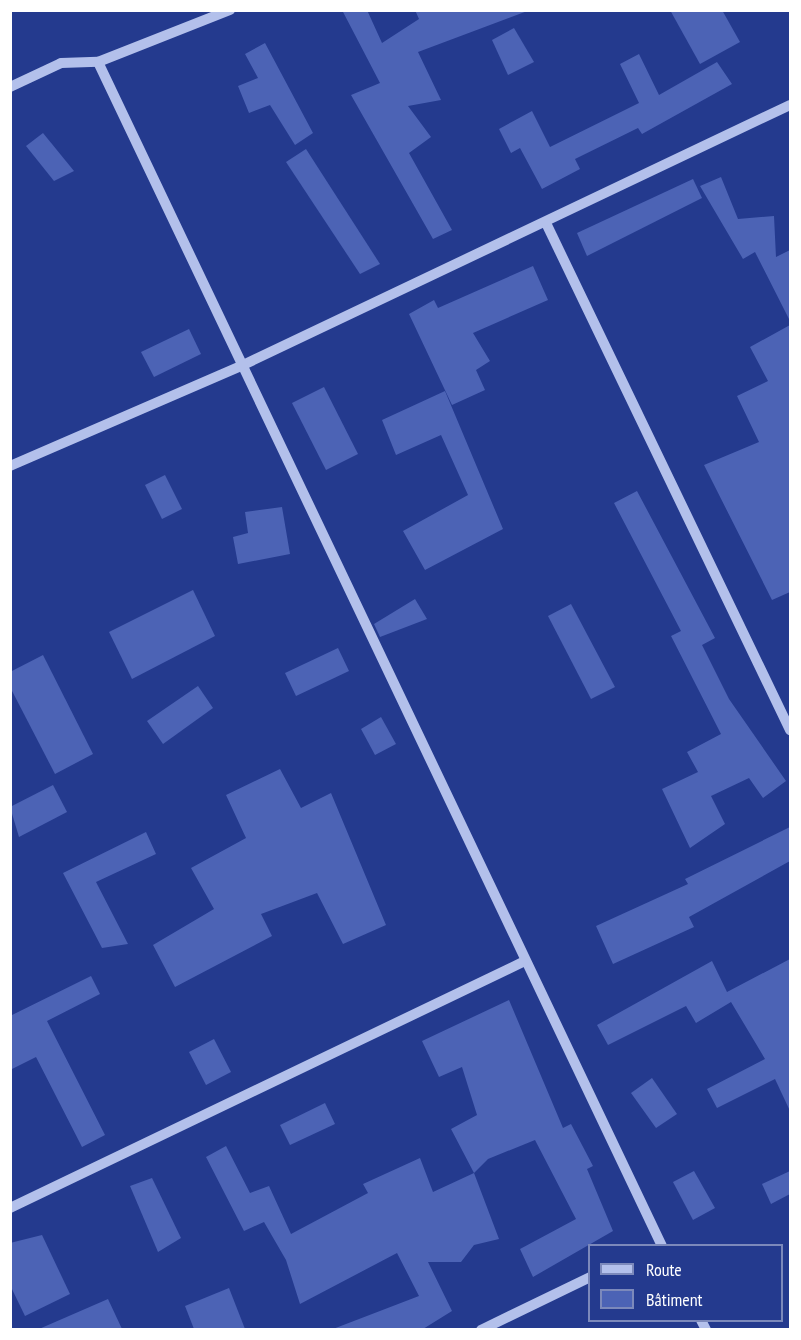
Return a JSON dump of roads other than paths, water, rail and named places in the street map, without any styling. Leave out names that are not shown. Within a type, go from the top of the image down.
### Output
[{"type":"street","points":[[10,87],[62,63],[98,62],[230,10]]},
{"type":"street","points":[[98,62],[659,1244]]},
{"type":"street","points":[[10,466],[241,366],[546,223],[790,105]]},
{"type":"street","points":[[546,223],[790,730]]},
{"type":"street","points":[[10,1208],[525,961]]},
{"type":"street","points":[[481,1329],[588,1278]]}]
